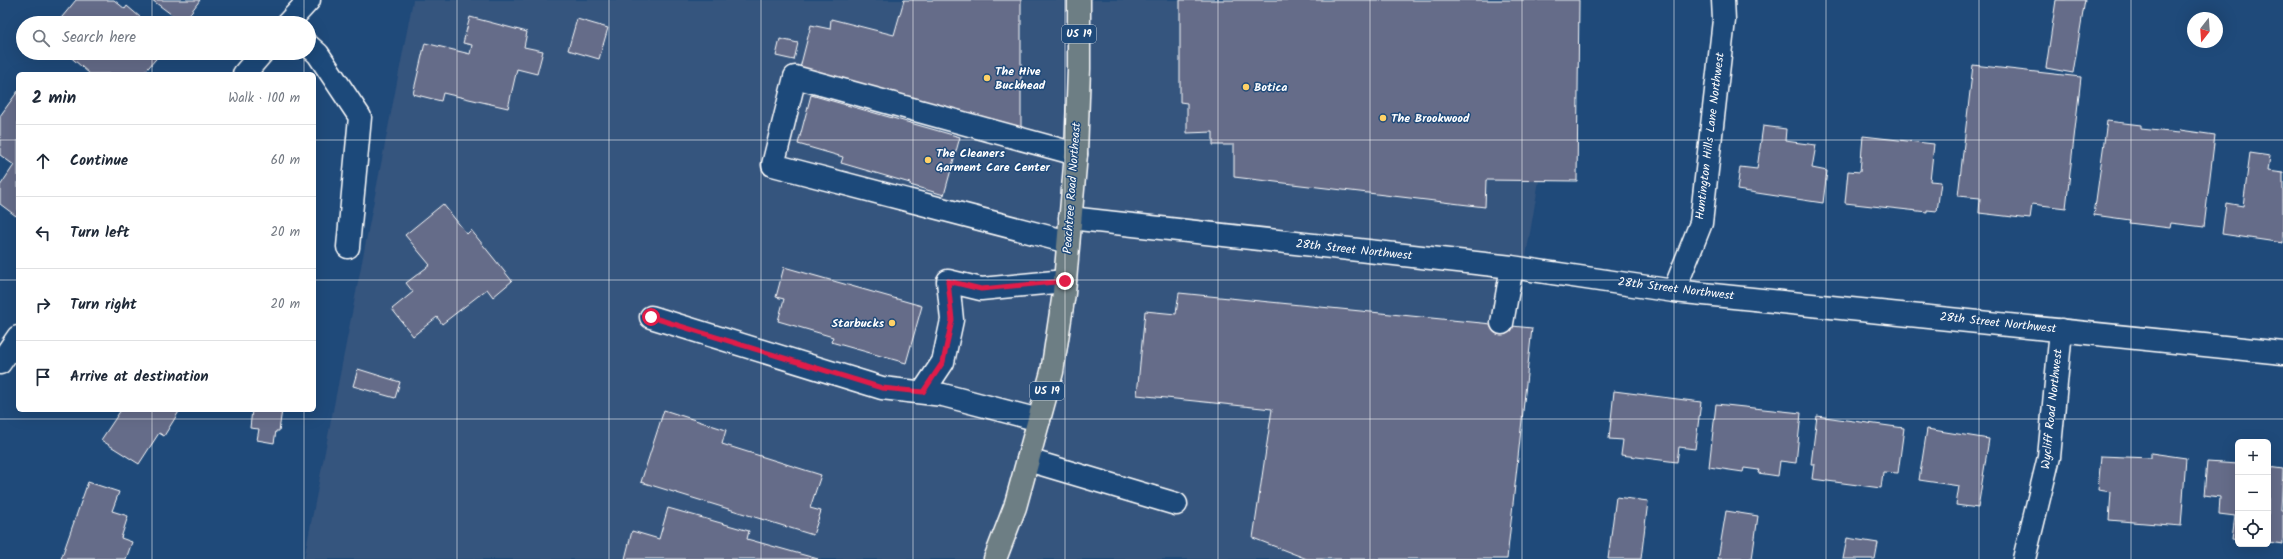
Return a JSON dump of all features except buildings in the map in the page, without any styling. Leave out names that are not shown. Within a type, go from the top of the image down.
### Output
[{"type":"highway","name":"Peachtree Road Northeast","points":[[995,559],[1015,507],[1052,372],[1065,281],[1076,154],[1079,69],[1079,0]]},
{"type":"street","points":[[294,16],[309,0]]},
{"type":"street","name":"Huntington Hills Lane Northwest","points":[[1674,290],[1701,223],[1724,20],[1723,0]]},
{"type":"street","points":[[316,52],[360,117],[348,247]]},
{"type":"street","points":[[246,72],[256,60]]},
{"type":"street","points":[[1068,242],[773,165],[795,77],[1076,154]]},
{"type":"street","name":"28th Street Northwest","points":[[1070,218],[1512,268],[1674,290],[2283,352]]},
{"type":"street","points":[[1502,323],[1512,268]]},
{"type":"street","points":[[923,392],[943,362],[952,320],[948,281],[981,289],[1065,281]]},
{"type":"street","points":[[651,317],[882,388],[943,395],[1039,420]]},
{"type":"street","name":"Wycliff Road Northwest","points":[[2024,559],[2049,457],[2061,330]]},
{"type":"street","points":[[0,363],[16,340]]},
{"type":"street","points":[[1028,460],[1176,504]]},
{"type":"shaded area","points":[[413,0],[1570,0],[1474,559],[304,559]]},
{"type":"place","name":"The Hive Buckhead","points":[[987,78]]},
{"type":"place","name":"Botica","points":[[1246,87]]},
{"type":"place","name":"The Brookwood","points":[[1383,118]]},
{"type":"place","name":"The Cleaners Garment Care Center","points":[[928,160]]},
{"type":"place","name":"Starbucks","points":[[892,323]]},
{"type":"route","points":[[651,317],[882,388],[923,392],[943,362],[952,320],[948,281],[981,289],[1065,281]]}]
